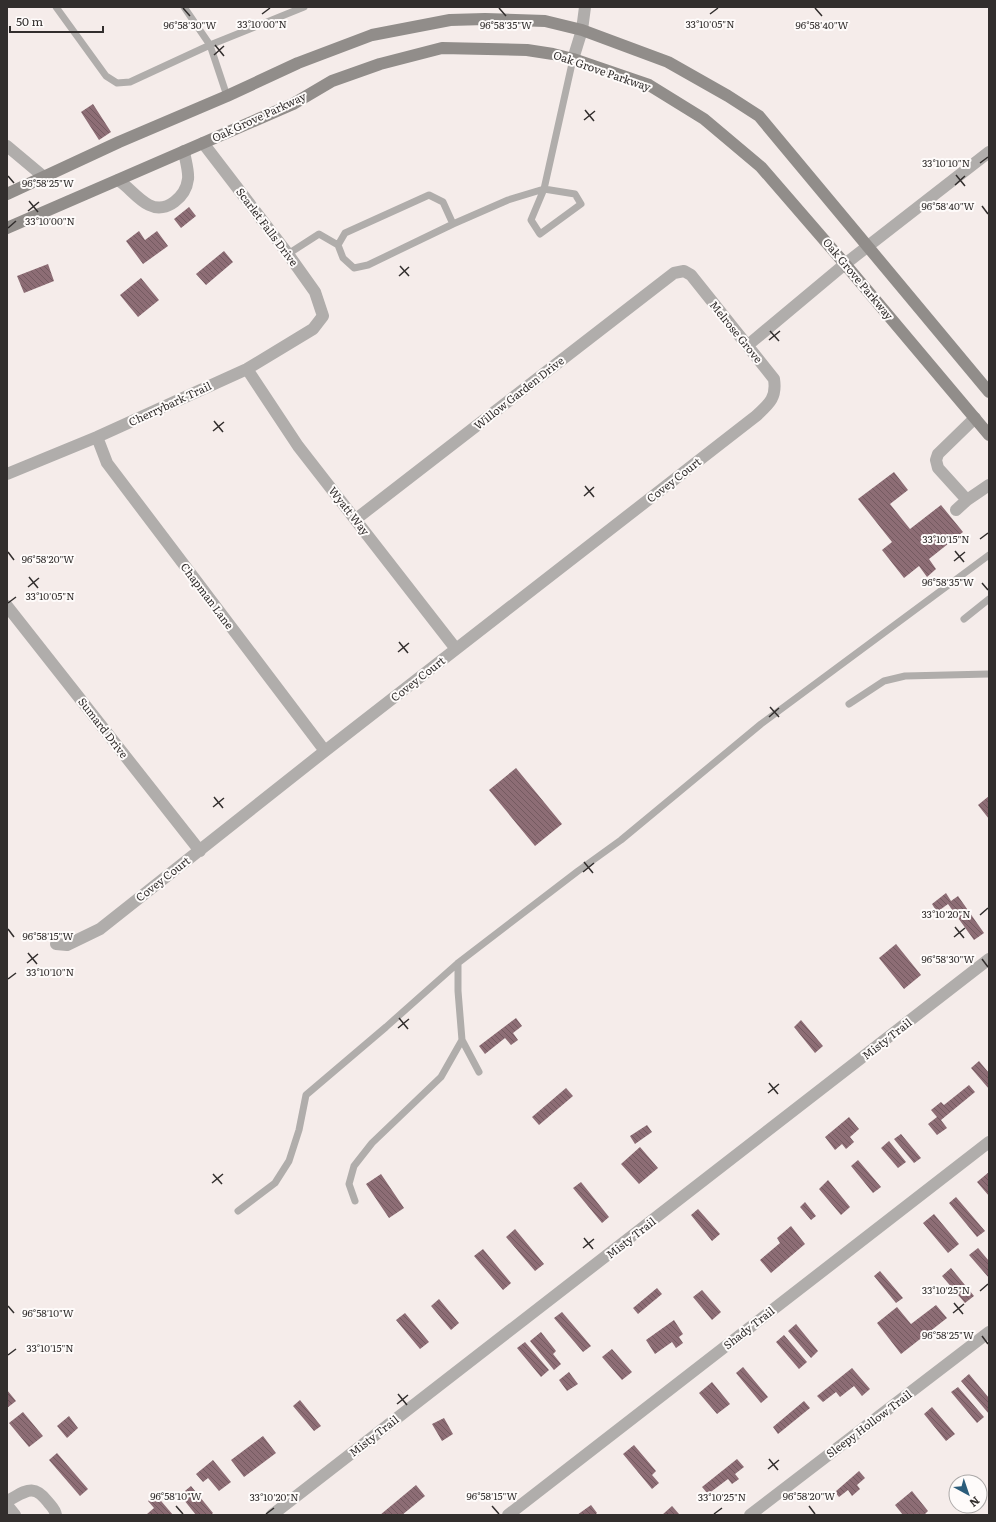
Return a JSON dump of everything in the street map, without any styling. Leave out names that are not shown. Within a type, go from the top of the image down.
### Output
[{"type":"main road","points":[[7,194],[119,142],[227,96],[298,63],[372,35],[450,20],[485,19],[545,21],[582,30],[668,62],[728,96],[759,116],[989,392]]},
{"type":"main road","name":"Oak Grove Parkway","points":[[7,228],[293,104],[332,81],[380,64],[442,48],[527,50],[553,54],[573,59],[649,85],[704,119],[761,167],[989,435]]},
{"type":"street","points":[[573,59],[582,30],[585,7]]},
{"type":"street","name":"Scarlet Falls Drive","points":[[203,143],[288,254],[315,292],[323,316]]},
{"type":"street","points":[[7,146],[44,177]]},
{"type":"street","points":[[118,180],[127,185],[148,205],[158,208],[173,203],[182,195],[188,178],[184,151]]},
{"type":"street","points":[[748,345],[845,264],[989,152]]},
{"type":"street","name":"Melrose Grove","points":[[684,271],[691,275],[774,379],[775,388],[773,399]]},
{"type":"street","name":"Willow Garden Drive","points":[[356,519],[659,284],[674,273],[684,271]]},
{"type":"street","name":"Cherrybark Trail","points":[[7,474],[97,437],[247,369],[313,329],[323,316]]},
{"type":"street","name":"Wyatt Way","points":[[247,369],[298,446],[456,650]]},
{"type":"street","name":"Covey Court","points":[[56,944],[67,945],[100,929],[325,751],[756,416],[773,399]]},
{"type":"street","points":[[967,500],[938,468],[936,460],[938,454],[975,418]]},
{"type":"street","name":"Chapman Lane","points":[[97,437],[107,463],[325,751]]},
{"type":"street","points":[[956,510],[967,500],[989,485]]},
{"type":"street","name":"Sumard Drive","points":[[7,606],[200,851]]},
{"type":"street","name":"Misty Trail","points":[[272,1515],[989,959]]},
{"type":"street","name":"Shady Trail","points":[[508,1515],[989,1142]]},
{"type":"street","name":"Sleepy Hollow Trail","points":[[750,1515],[989,1332]]},
{"type":"street","points":[[7,1501],[29,1490],[34,1490],[43,1496],[55,1511],[56,1515]]},
{"type":"street","points":[[7,1504],[15,1515]]},
{"type":"lane","points":[[56,7],[106,76],[117,83],[130,82],[290,9],[304,7]]},
{"type":"lane","points":[[186,7],[210,45],[227,96]]},
{"type":"lane","points":[[288,254],[319,234],[338,245],[343,258],[354,268],[368,265],[453,224],[508,200],[544,189],[575,194],[581,204],[540,234],[531,220],[544,189],[573,59]]},
{"type":"lane","points":[[338,245],[345,233],[429,195],[443,202],[453,224]]},
{"type":"lane","points":[[238,1211],[275,1183],[289,1161],[299,1130],[306,1095],[386,1028],[458,963],[621,840],[761,724],[989,555]]},
{"type":"lane","points":[[964,619],[989,598]]},
{"type":"lane","points":[[848,704],[884,681],[905,676],[989,674]]},
{"type":"lane","points":[[458,963],[458,991],[462,1040],[479,1072]]},
{"type":"lane","points":[[355,1201],[349,1184],[354,1166],[372,1142],[441,1077],[462,1040]]},
{"type":"building","points":[[93,104],[111,132],[99,140],[81,112]]},
{"type":"building","points":[[189,207],[196,216],[181,228],[174,219]]},
{"type":"building","points":[[139,231],[145,240],[157,231],[168,246],[143,264],[126,241]]},
{"type":"building","points":[[224,251],[233,262],[206,285],[196,274]]},
{"type":"building","points":[[48,264],[54,281],[24,293],[17,276]]},
{"type":"building","points":[[141,278],[159,300],[138,317],[120,295]]},
{"type":"building","points":[[894,472],[908,490],[890,504],[910,529],[941,505],[963,532],[929,559],[936,569],[927,577],[919,566],[904,578],[882,550],[892,542],[858,499]]},
{"type":"building","points":[[516,768],[562,824],[535,846],[489,790]]},
{"type":"building","points":[[989,796],[989,819],[978,805]]},
{"type":"building","points":[[946,893],[951,901],[958,896],[984,933],[974,940],[948,904],[937,912],[932,904]]},
{"type":"building","points":[[896,944],[921,975],[904,989],[879,958]]},
{"type":"building","points":[[516,1018],[522,1026],[513,1033],[518,1040],[511,1045],[505,1038],[485,1054],[479,1046]]},
{"type":"building","points":[[801,1020],[823,1046],[815,1053],[794,1027]]},
{"type":"building","points":[[979,1061],[989,1073],[989,1089],[971,1068]]},
{"type":"building","points":[[969,1085],[975,1092],[941,1120],[947,1128],[937,1135],[928,1124],[937,1117],[931,1110],[941,1102],[944,1105]]},
{"type":"building","points":[[566,1088],[573,1096],[539,1125],[532,1117]]},
{"type":"building","points":[[849,1117],[859,1129],[850,1137],[854,1142],[846,1149],[842,1144],[835,1150],[825,1137]]},
{"type":"building","points":[[647,1125],[652,1132],[635,1144],[630,1136]]},
{"type":"building","points":[[901,1134],[921,1158],[914,1163],[894,1139]]},
{"type":"building","points":[[889,1141],[906,1162],[898,1168],[881,1148]]},
{"type":"building","points":[[640,1147],[658,1168],[639,1184],[621,1164]]},
{"type":"building","points":[[858,1160],[881,1187],[873,1193],[851,1166]]},
{"type":"building","points":[[989,1172],[989,1196],[977,1182]]},
{"type":"building","points":[[381,1174],[404,1208],[389,1218],[366,1184]]},
{"type":"building","points":[[828,1180],[850,1207],[841,1215],[819,1189]]},
{"type":"building","points":[[581,1182],[609,1217],[602,1223],[573,1188]]},
{"type":"building","points":[[956,1197],[985,1231],[977,1237],[949,1203]]},
{"type":"building","points":[[805,1202],[816,1216],[811,1220],[800,1207]]},
{"type":"building","points":[[698,1209],[720,1234],[712,1241],[691,1215]]},
{"type":"building","points":[[934,1214],[959,1244],[948,1253],[923,1223]]},
{"type":"building","points":[[791,1226],[805,1244],[771,1273],[760,1260],[780,1243],[777,1238]]},
{"type":"building","points":[[515,1229],[544,1264],[535,1271],[506,1237]]},
{"type":"building","points":[[978,1248],[989,1261],[989,1278],[969,1255]]},
{"type":"building","points":[[483,1249],[511,1283],[503,1290],[474,1256]]},
{"type":"building","points":[[951,1268],[974,1296],[965,1303],[942,1276]]},
{"type":"building","points":[[880,1271],[903,1298],[896,1303],[874,1276]]},
{"type":"building","points":[[657,1288],[662,1294],[638,1314],[633,1308]]},
{"type":"building","points":[[702,1290],[721,1312],[712,1320],[693,1297]]},
{"type":"building","points":[[439,1299],[459,1323],[451,1330],[431,1306]]},
{"type":"building","points":[[936,1305],[947,1318],[901,1354],[877,1323],[897,1307],[911,1324]]},
{"type":"building","points":[[562,1312],[591,1346],[583,1352],[554,1318]]},
{"type":"building","points":[[405,1313],[429,1342],[420,1349],[396,1320]]},
{"type":"building","points":[[674,1320],[683,1334],[679,1337],[683,1343],[676,1348],[672,1342],[655,1354],[646,1340]]},
{"type":"building","points":[[796,1324],[818,1351],[811,1358],[788,1331]]},
{"type":"building","points":[[541,1332],[556,1351],[553,1354],[561,1364],[554,1370],[530,1341]]},
{"type":"building","points":[[784,1335],[807,1362],[799,1369],[776,1342]]},
{"type":"building","points":[[525,1342],[549,1370],[541,1377],[517,1348]]},
{"type":"building","points":[[612,1349],[632,1372],[622,1380],[602,1357]]},
{"type":"building","points":[[743,1367],[768,1397],[761,1403],[736,1373]]},
{"type":"building","points":[[852,1368],[870,1389],[862,1396],[854,1386],[840,1397],[836,1392],[823,1402],[817,1396]]},
{"type":"building","points":[[569,1372],[578,1384],[567,1391],[559,1380]]},
{"type":"building","points":[[969,1374],[989,1398],[989,1414],[961,1381]]},
{"type":"building","points":[[712,1382],[730,1404],[717,1414],[699,1393]]},
{"type":"building","points":[[958,1387],[984,1417],[977,1423],[951,1392]]},
{"type":"building","points":[[7,1390],[16,1401],[7,1408]]},
{"type":"building","points":[[300,1400],[321,1426],[314,1431],[293,1406]]},
{"type":"building","points":[[804,1401],[810,1408],[778,1434],[773,1427]]},
{"type":"building","points":[[932,1407],[955,1434],[946,1441],[924,1414]]},
{"type":"building","points":[[23,1412],[43,1436],[29,1447],[9,1423]]},
{"type":"building","points":[[69,1416],[78,1428],[67,1438],[57,1426]]},
{"type":"building","points":[[444,1418],[453,1434],[442,1441],[432,1424]]},
{"type":"building","points":[[263,1436],[276,1453],[244,1477],[231,1460]]},
{"type":"building","points":[[634,1445],[656,1471],[652,1475],[659,1483],[652,1489],[623,1454]]},
{"type":"building","points":[[57,1453],[88,1489],[80,1496],[49,1460]]},
{"type":"building","points":[[737,1459],[744,1467],[735,1474],[739,1479],[732,1484],[728,1479],[708,1494],[702,1487]]},
{"type":"building","points":[[213,1460],[231,1482],[219,1491],[208,1478],[203,1482],[196,1474]]},
{"type":"building","points":[[859,1471],[865,1478],[857,1485],[860,1489],[852,1496],[848,1490],[839,1497],[835,1492]]},
{"type":"building","points":[[416,1485],[425,1496],[402,1515],[380,1515]]},
{"type":"building","points":[[191,1486],[213,1513],[211,1515],[196,1515],[180,1495]]},
{"type":"building","points":[[912,1491],[928,1511],[924,1515],[903,1515],[895,1505]]},
{"type":"building","points":[[156,1495],[173,1515],[147,1514],[154,1508],[148,1501]]},
{"type":"building","points":[[591,1505],[597,1513],[595,1515],[577,1515]]},
{"type":"building","points":[[672,1506],[679,1514],[662,1515]]}]
